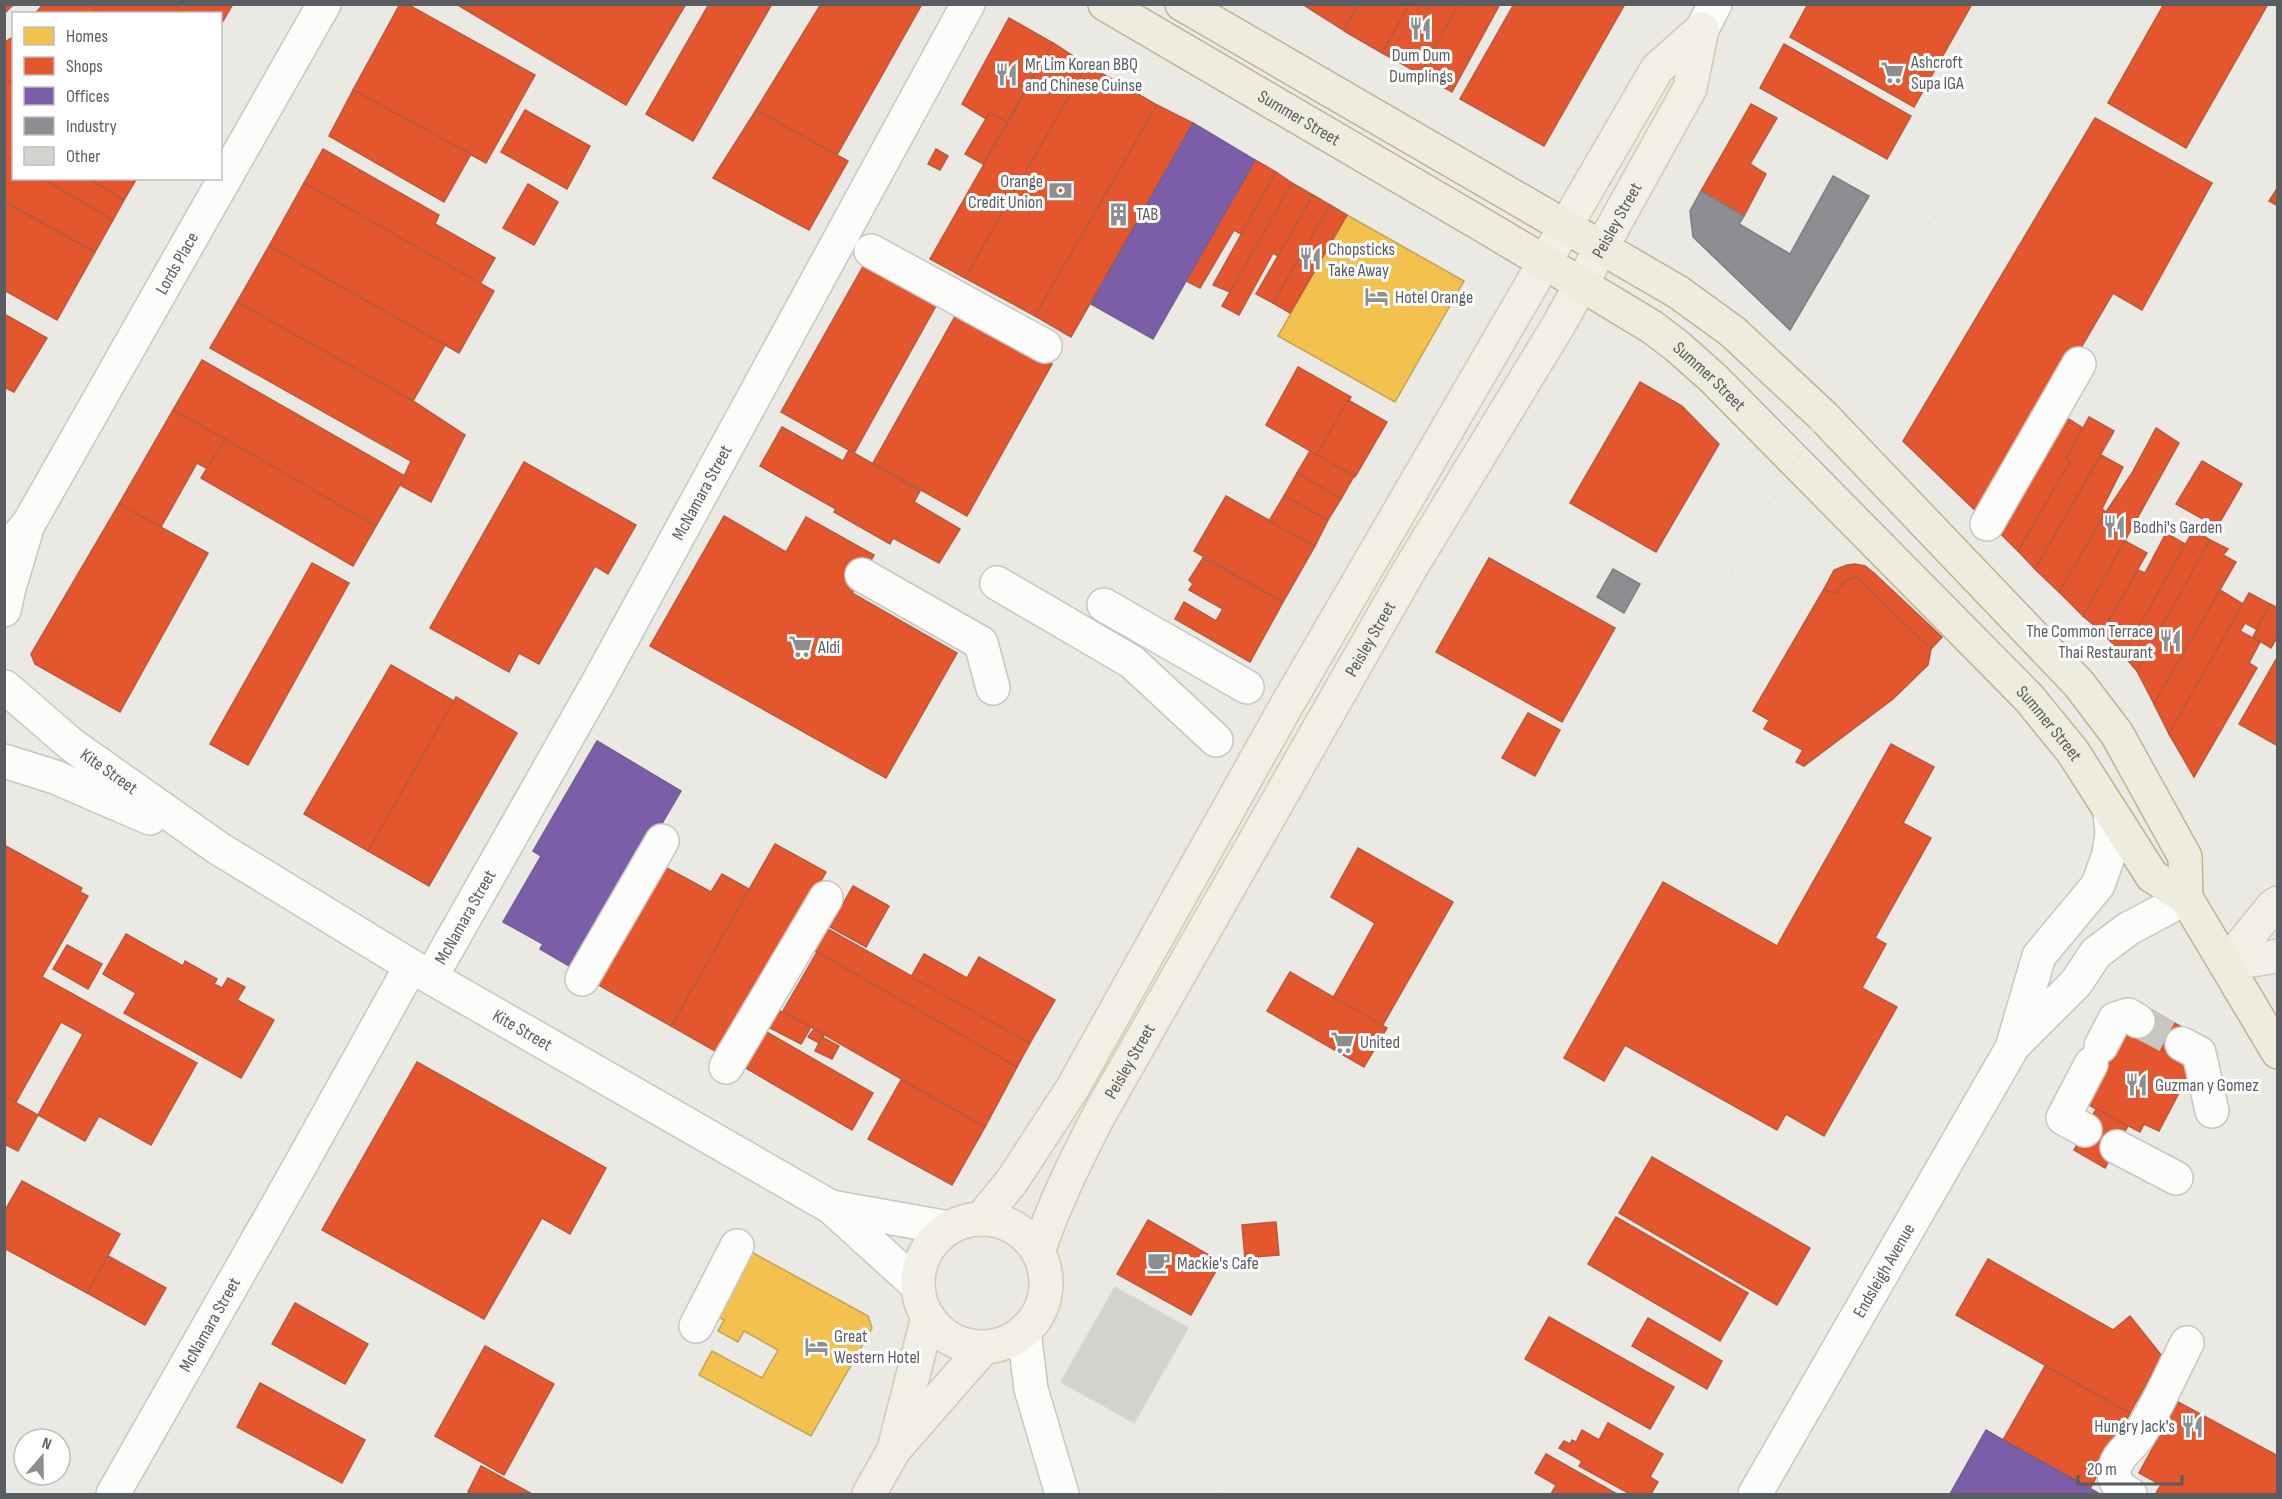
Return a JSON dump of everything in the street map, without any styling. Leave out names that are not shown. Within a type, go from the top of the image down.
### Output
[{"type":"highway","name":"Summer Street","points":[[1105,4],[1652,327],[1713,378],[2029,698],[2073,752],[2152,876],[2186,898],[2277,1052]]},
{"type":"highway","name":"Summer Street","points":[[1182,4],[1678,291],[1733,332],[1774,368],[1822,415],[2079,684],[2117,734],[2185,857],[2186,898]]},
{"type":"main road","name":"Peisley Street","points":[[981,1219],[1012,1181],[1072,1089],[1285,708],[1657,69],[1709,17]]},
{"type":"main road","name":"Peisley Street","points":[[1038,1252],[1066,1180],[1099,1115],[1410,569],[1581,285],[1690,88],[1709,17]]},
{"type":"main road","points":[[2226,964],[2277,903]]},
{"type":"main road","points":[[2226,964],[2277,956]]},
{"type":"main road","points":[[981,1219],[998,1221],[1014,1227],[1028,1238],[1038,1252],[1045,1273],[1045,1294],[1038,1315],[1024,1331],[1005,1343],[984,1347],[962,1344],[942,1333],[928,1317],[921,1302],[918,1286],[919,1269],[925,1253],[935,1239],[949,1228],[964,1221],[981,1219]]},
{"type":"main road","points":[[894,1450],[928,1317]]},
{"type":"main road","points":[[869,1494],[894,1450],[984,1347]]},
{"type":"street","name":"Lords Place","points":[[4,553],[28,523],[324,4]]},
{"type":"street","name":"McNamara Street","points":[[113,1494],[297,1171],[599,681],[968,4]]},
{"type":"street","points":[[871,252],[1045,346]]},
{"type":"street","points":[[1988,524],[2079,364]]},
{"type":"street","name":"Lords Place","points":[[4,610],[28,523]]},
{"type":"street","points":[[862,575],[981,643],[993,688]]},
{"type":"street","points":[[998,583],[1132,662],[1216,740]]},
{"type":"street","points":[[1104,605],[1247,687]]},
{"type":"street","name":"Kite Street","points":[[5,689],[72,745],[218,848],[421,972],[831,1207],[918,1286]]},
{"type":"street","name":"Kite Street","points":[[4,761],[55,777],[218,848]]},
{"type":"street","name":"Endsleigh Avenue","points":[[1755,1494],[2012,1048],[2039,956],[2098,885],[2109,854],[2112,833],[2110,811]]},
{"type":"street","points":[[582,979],[662,841]]},
{"type":"street","points":[[726,1066],[826,897]]},
{"type":"street","name":"Endsleigh Avenue","points":[[2012,1048],[2076,983],[2096,953],[2128,929],[2186,898]]},
{"type":"street","points":[[2085,1130],[2063,1118],[2115,1018],[2128,1015],[2138,1021]]},
{"type":"street","points":[[2182,1044],[2199,1053],[2212,1111]]},
{"type":"street","points":[[2117,1147],[2176,1178]]},
{"type":"street","name":"Kite Street","points":[[831,1207],[949,1228]]},
{"type":"street","points":[[696,1326],[737,1246]]},
{"type":"street","points":[[1024,1331],[1031,1389],[1062,1494]]},
{"type":"street","points":[[2130,1494],[2117,1484],[2114,1476],[2115,1465],[2120,1456],[2139,1436],[2187,1343]]},
{"type":"building: Homes","name":"Hotel Orange","points":[[1347,215],[1464,281],[1395,402],[1278,336]]},
{"type":"building: Homes","name":"Great Western Hotel","points":[[746,1249],[868,1316],[872,1328],[811,1436],[699,1375],[712,1351],[762,1378],[778,1350],[744,1331],[738,1342],[718,1331],[724,1320],[711,1313]]},
{"type":"building: Shops","points":[[4,4],[14,4],[4,14]]},
{"type":"building: Shops","points":[[43,4],[88,4],[100,12],[37,12]]},
{"type":"building: Shops","points":[[88,4],[173,4],[186,12],[100,12]]},
{"type":"building: Shops","points":[[173,4],[233,4],[222,23],[222,12],[186,12]]},
{"type":"building: Shops","points":[[400,4],[407,4],[535,75],[486,163],[353,90]]},
{"type":"building: Shops","points":[[456,4],[686,4],[626,105]]},
{"type":"building: Shops","points":[[709,4],[772,4],[693,141],[646,114]]},
{"type":"building: Shops","points":[[821,4],[922,4],[837,155],[756,110]]},
{"type":"building: Shops","points":[[1302,4],[1358,4],[1343,30]]},
{"type":"building: Shops","points":[[1359,4],[1410,4],[1382,53],[1344,31]]},
{"type":"building: Shops","name":"Dum Dum Dumplings","points":[[1410,4],[1459,4],[1420,74],[1382,53]]},
{"type":"building: Shops","points":[[1459,4],[1500,4],[1452,92],[1420,74]]},
{"type":"building: Shops","points":[[1514,4],[1625,4],[1544,146],[1460,99]]},
{"type":"building: Shops","name":"Ashcroft Supa IGA","points":[[1808,4],[1972,4],[1914,107],[1790,37]]},
{"type":"building: Shops","points":[[2164,4],[2268,4],[2186,148],[2108,103]]},
{"type":"building: Shops","name":"Mr Lim Korean BBQ and Chinese Cuinse","points":[[1009,18],[1053,43],[1007,122],[990,112],[986,119],[962,104]]},
{"type":"building: Shops","points":[[12,37],[12,83],[4,79],[4,43]]},
{"type":"building: Shops","points":[[1053,43],[1087,65],[965,278],[930,259]]},
{"type":"building: Shops","points":[[1784,44],[1911,116],[1887,159],[1760,88]]},
{"type":"building: Shops","name":"Orange Credit Union","points":[[1087,65],[1157,105],[1035,316],[965,278]]},
{"type":"building: Shops","points":[[4,79],[12,83],[12,161],[4,157]]},
{"type":"building: Shops","points":[[353,90],[471,154],[444,202],[329,136]]},
{"type":"building: Shops","points":[[1751,104],[1777,118],[1750,164],[1766,174],[1744,216],[1701,191]]},
{"type":"building: Shops","name":"TAB","points":[[1157,105],[1193,123],[1071,337],[1035,316]]},
{"type":"building: Shops","points":[[525,110],[590,146],[567,189],[501,152]]},
{"type":"building: Shops","points":[[756,110],[848,161],[809,230],[713,178]]},
{"type":"building: Shops","points":[[990,112],[1007,122],[983,164],[965,154]]},
{"type":"building: Shops","points":[[2095,118],[2212,183],[2142,310],[2113,293],[1982,517],[1903,441]]},
{"type":"building: Shops","points":[[323,149],[439,215],[435,224],[495,258],[480,284],[304,183]]},
{"type":"building: Shops","points":[[936,149],[948,156],[940,170],[928,164]]},
{"type":"building: Shops","points":[[4,157],[12,161],[12,180],[45,180],[113,220],[95,252],[4,201]]},
{"type":"building: Shops","points":[[1255,160],[1276,172],[1241,234],[1234,230],[1200,288],[1186,281]]},
{"type":"building: Shops","points":[[1276,172],[1292,183],[1230,292],[1213,285]]},
{"type":"building: Shops","points":[[45,180],[90,180],[124,200],[113,220]]},
{"type":"building: Shops","points":[[91,180],[136,180],[124,200]]},
{"type":"building: Shops","points":[[304,183],[494,291],[459,353],[269,246]]},
{"type":"building: Shops","points":[[1292,183],[1313,195],[1278,256],[1273,253],[1239,315],[1222,306]]},
{"type":"building: Shops","points":[[528,184],[558,202],[534,245],[503,228]]},
{"type":"building: Shops","points":[[2278,187],[2278,206],[2269,201]]},
{"type":"building: Shops","points":[[1313,195],[1330,205],[1273,303],[1256,294]]},
{"type":"building: Shops","points":[[4,202],[95,252],[57,320],[4,290]]},
{"type":"building: Shops","name":"Chopsticks Take Away","points":[[1330,205],[1347,215],[1290,313],[1273,303]]},
{"type":"building: Shops","points":[[269,246],[445,345],[413,401],[237,302]]},
{"type":"building: Shops","points":[[865,263],[937,304],[854,453],[781,412]]},
{"type":"building: Shops","points":[[237,302],[413,401],[465,435],[431,502],[400,485],[411,461],[210,348]]},
{"type":"building: Shops","points":[[958,311],[1052,364],[967,516],[873,463]]},
{"type":"building: Shops","points":[[4,314],[47,338],[14,392],[4,387]]},
{"type":"building: Shops","points":[[202,360],[405,476],[376,526],[173,410]]},
{"type":"building: Shops","points":[[1298,367],[1351,397],[1317,455],[1266,425]]},
{"type":"building: Shops","points":[[1640,382],[1682,406],[1719,444],[1656,552],[1570,503]]},
{"type":"building: Shops","points":[[1348,400],[1387,422],[1355,477],[1317,455]]},
{"type":"building: Shops","points":[[173,410],[225,439],[208,469],[197,463],[161,527],[119,504]]},
{"type":"building: Shops","points":[[2062,415],[2083,428],[2066,459],[2070,462],[2018,551],[1998,531]]},
{"type":"building: Shops","points":[[2089,417],[2114,431],[2035,569],[2018,551],[2070,462],[2066,459]]},
{"type":"building: Shops","points":[[782,427],[843,461],[849,450],[920,491],[914,502],[960,529],[939,563],[893,538],[890,544],[834,512],[836,509],[760,466]]},
{"type":"building: Shops","name":"Bodhi's Garden","points":[[2156,428],[2179,443],[2083,616],[2059,592],[2132,473]]},
{"type":"building: Shops","points":[[225,439],[376,526],[353,566],[201,478]]},
{"type":"building: Shops","points":[[1310,451],[1354,476],[1341,499],[1297,473]]},
{"type":"building: Shops","points":[[2101,455],[2123,467],[2102,509],[2106,512],[2059,592],[2035,569]]},
{"type":"building: Shops","points":[[2202,461],[2242,484],[2217,527],[2176,504]]},
{"type":"building: Shops","points":[[524,462],[636,525],[608,574],[595,566],[539,664],[519,653],[509,672],[430,628]]},
{"type":"building: Shops","points":[[1297,473],[1341,499],[1328,520],[1284,496]]},
{"type":"building: Shops","points":[[1226,496],[1315,546],[1283,602],[1194,551]]},
{"type":"building: Shops","points":[[1284,496],[1328,520],[1315,546],[1269,521]]},
{"type":"building: Shops","points":[[119,504],[208,553],[120,712],[35,664],[31,654]]},
{"type":"building: Shops","name":"Aldi","points":[[724,516],[786,552],[806,517],[874,555],[852,593],[957,653],[886,778],[650,646]]},
{"type":"building: Shops","points":[[2194,529],[2210,540],[2137,671],[2123,655]]},
{"type":"building: Shops","points":[[2166,533],[2185,544],[2123,655],[2102,632],[2138,570],[2145,573]]},
{"type":"building: Shops","points":[[2210,540],[2228,549],[2223,555],[2236,562],[2154,704],[2137,671]]},
{"type":"building: Shops","points":[[2125,541],[2147,553],[2102,632],[2083,616]]},
{"type":"building: Shops","points":[[1203,558],[1283,602],[1250,662],[1175,619],[1184,602],[1216,621],[1223,609],[1189,590],[1193,584],[1189,580]]},
{"type":"building: Shops","points":[[1489,558],[1615,628],[1562,722],[1436,652]]},
{"type":"building: Shops","points":[[312,563],[349,583],[248,765],[210,744]]},
{"type":"building: Shops","points":[[1855,564],[1865,566],[1874,573],[1942,637],[1931,649],[1856,577],[1845,581],[1836,594],[1824,589],[1834,570]]},
{"type":"building: Shops","points":[[1856,577],[1931,649],[1928,665],[1893,699],[1804,766],[1796,762],[1803,750],[1764,729],[1769,720],[1753,711],[1824,589],[1836,594],[1845,581]]},
{"type":"building: Shops","points":[[2220,590],[2243,604],[2169,734],[2154,704]]},
{"type":"building: Shops","points":[[2249,593],[2270,604],[2256,629],[2245,623],[2240,631],[2260,642],[2249,663],[2257,668],[2194,777],[2169,734]]},
{"type":"building: Shops","points":[[2270,604],[2278,608],[2278,636],[2271,648],[2253,637]]},
{"type":"building: Shops","points":[[2278,656],[2278,746],[2239,724]]},
{"type":"building: Shops","points":[[391,665],[454,701],[368,851],[304,814]]},
{"type":"building: Shops","points":[[456,697],[517,733],[429,886],[368,851]]},
{"type":"building: Shops","points":[[1528,713],[1560,730],[1535,776],[1502,758]]},
{"type":"building: Shops","points":[[1891,744],[1934,767],[1903,823],[1931,838],[1875,938],[1886,944],[1862,988],[1897,1007],[1824,1136],[1786,1114],[1777,1130],[1625,1045],[1604,1081],[1564,1058],[1663,882],[1777,946]]},
{"type":"building: Shops","points":[[775,844],[826,872],[722,1055],[671,1026]]},
{"type":"building: Shops","points":[[4,845],[82,888],[80,892],[88,896],[42,977],[197,1063],[151,1145],[99,1116],[85,1141],[38,1115],[83,1034],[61,1022],[16,1102],[4,1096]]},
{"type":"building: Shops","points":[[1358,848],[1453,902],[1373,1042],[1324,1014],[1375,923],[1331,897]]},
{"type":"building: Shops","points":[[665,867],[711,892],[722,874],[749,889],[671,1026],[595,983]]},
{"type":"building: Shops","points":[[853,886],[889,906],[866,947],[830,927]]},
{"type":"building: Shops","points":[[821,925],[1030,1043],[1017,1067],[808,947]]},
{"type":"building: Shops","points":[[126,934],[183,966],[185,961],[217,979],[214,984],[222,988],[228,978],[245,987],[237,1000],[274,1020],[241,1078],[124,1013],[136,993],[103,974]]},
{"type":"building: Shops","points":[[67,945],[102,964],[88,989],[53,969]]},
{"type":"building: Shops","points":[[817,952],[1017,1067],[985,1127],[783,1011]]},
{"type":"building: Shops","points":[[924,954],[967,978],[979,957],[1055,1000],[1030,1043],[911,977]]},
{"type":"building: Shops","points":[[1290,972],[1387,1028],[1364,1067],[1267,1011]]},
{"type":"building: Shops","points":[[2146,1007],[2189,1031],[2176,1056],[2132,1034]]},
{"type":"building: Shops","points":[[778,1010],[811,1027],[801,1044],[768,1027]]},
{"type":"building: Shops","points":[[758,1027],[873,1093],[852,1130],[737,1063]]},
{"type":"building: Shops","points":[[814,1029],[824,1035],[819,1043],[808,1037]]},
{"type":"building: Shops","name":"Guzman y Gomez","points":[[2121,1029],[2178,1058],[2177,1061],[2192,1068],[2159,1131],[2144,1124],[2140,1132],[2083,1102]]},
{"type":"building: Shops","points":[[822,1037],[839,1046],[832,1059],[815,1051]]},
{"type":"building: Shops","points":[[417,1062],[606,1168],[570,1234],[542,1218],[484,1319],[322,1230]]},
{"type":"building: Shops","points":[[901,1080],[985,1127],[952,1185],[868,1139]]},
{"type":"building: Shops","points":[[4,1096],[38,1115],[18,1151],[4,1144]]},
{"type":"building: Shops","points":[[2096,1109],[2128,1126],[2105,1168],[2074,1150]]},
{"type":"building: Shops","points":[[1652,1157],[1810,1248],[1777,1305],[1619,1213]]},
{"type":"building: Shops","points":[[22,1181],[120,1234],[87,1293],[4,1248],[4,1212]]},
{"type":"building: Shops","points":[[1616,1217],[1748,1293],[1720,1341],[1588,1264]]},
{"type":"building: Shops","points":[[1148,1220],[1221,1262],[1191,1315],[1117,1274]]},
{"type":"building: Shops","points":[[1276,1222],[1279,1255],[1245,1258],[1242,1225]]},
{"type":"building: Shops","points":[[108,1256],[166,1288],[145,1325],[87,1293]]},
{"type":"building: Shops","points":[[1988,1259],[2113,1330],[2130,1316],[2162,1356],[2130,1413],[1956,1315]]},
{"type":"building: Shops","points":[[295,1303],[368,1344],[345,1384],[272,1344]]},
{"type":"building: Shops","points":[[1549,1317],[1674,1387],[1650,1429],[1525,1359]]},
{"type":"building: Shops","points":[[1648,1318],[1722,1361],[1707,1389],[1632,1346]]},
{"type":"building: Shops","points":[[485,1346],[554,1384],[504,1475],[435,1436]]},
{"type":"building: Shops","points":[[2045,1366],[2130,1413],[2090,1489],[2003,1440]]},
{"type":"building: Shops","points":[[260,1383],[365,1440],[342,1483],[237,1427]]},
{"type":"building: Shops","name":"Hungry Jack's","points":[[2178,1402],[2278,1456],[2278,1494],[2156,1493],[2161,1485],[2139,1473]]},
{"type":"building: Shops","points":[[1608,1423],[1663,1454],[1650,1477],[1658,1482],[1651,1494],[1630,1494],[1579,1466],[1582,1461],[1559,1448],[1564,1441],[1570,1444],[1572,1440],[1576,1442],[1582,1430],[1599,1440]]},
{"type":"building: Shops","points":[[1546,1454],[1617,1494],[1551,1494],[1556,1485],[1535,1473]]},
{"type":"building: Shops","points":[[481,1466],[532,1494],[472,1494],[468,1492]]},
{"type":"building: Offices","points":[[1193,123],[1255,160],[1153,339],[1091,304]]},
{"type":"building: Offices","points":[[597,741],[681,791],[576,970],[540,949],[543,944],[503,922],[541,856],[533,851]]},
{"type":"building: Offices","points":[[1986,1430],[2003,1440],[2100,1494],[1950,1494]]},
{"type":"building: Industry","points":[[1833,176],[1869,196],[1790,330],[1693,237],[1690,211],[1701,191],[1744,216],[1739,224],[1790,254]]},
{"type":"building: Industry","points":[[1613,569],[1640,584],[1624,613],[1597,597]]},
{"type":"building: Other","points":[[1115,1287],[1188,1328],[1134,1423],[1061,1382]]},
{"type":"tunnel","points":[[2138,1021],[2182,1044]]},
{"type":"railway","points":[[1222,1494],[1391,1206],[1531,930],[1602,799],[2055,4]]},
{"type":"place","name":"Dum Dum Dumplings","points":[[1421,29]]},
{"type":"place","name":"Ashcroft Supa IGA","points":[[1893,72]]},
{"type":"place","name":"Mr Lim Korean BBQ and Chinese Cuinse","points":[[1007,74]]},
{"type":"place","name":"Orange Credit Union","points":[[1061,191]]},
{"type":"place","name":"TAB","points":[[1118,214]]},
{"type":"place","name":"Chopsticks Take Away","points":[[1310,259]]},
{"type":"place","name":"Hotel Orange","points":[[1377,297]]},
{"type":"place","name":"Bodhi's Garden","points":[[2115,527]]},
{"type":"place","name":"The Common Terrace Thai Restaurant","points":[[2171,641]]},
{"type":"place","name":"Aldi","points":[[800,647]]},
{"type":"place","name":"United","points":[[1342,1042]]},
{"type":"place","name":"Guzman y Gomez","points":[[2137,1085]]},
{"type":"place","name":"Mackie's Cafe","points":[[1159,1263]]},
{"type":"place","name":"Great Western Hotel","points":[[816,1346]]},
{"type":"place","name":"Hungry Jack's","points":[[2193,1426]]}]
